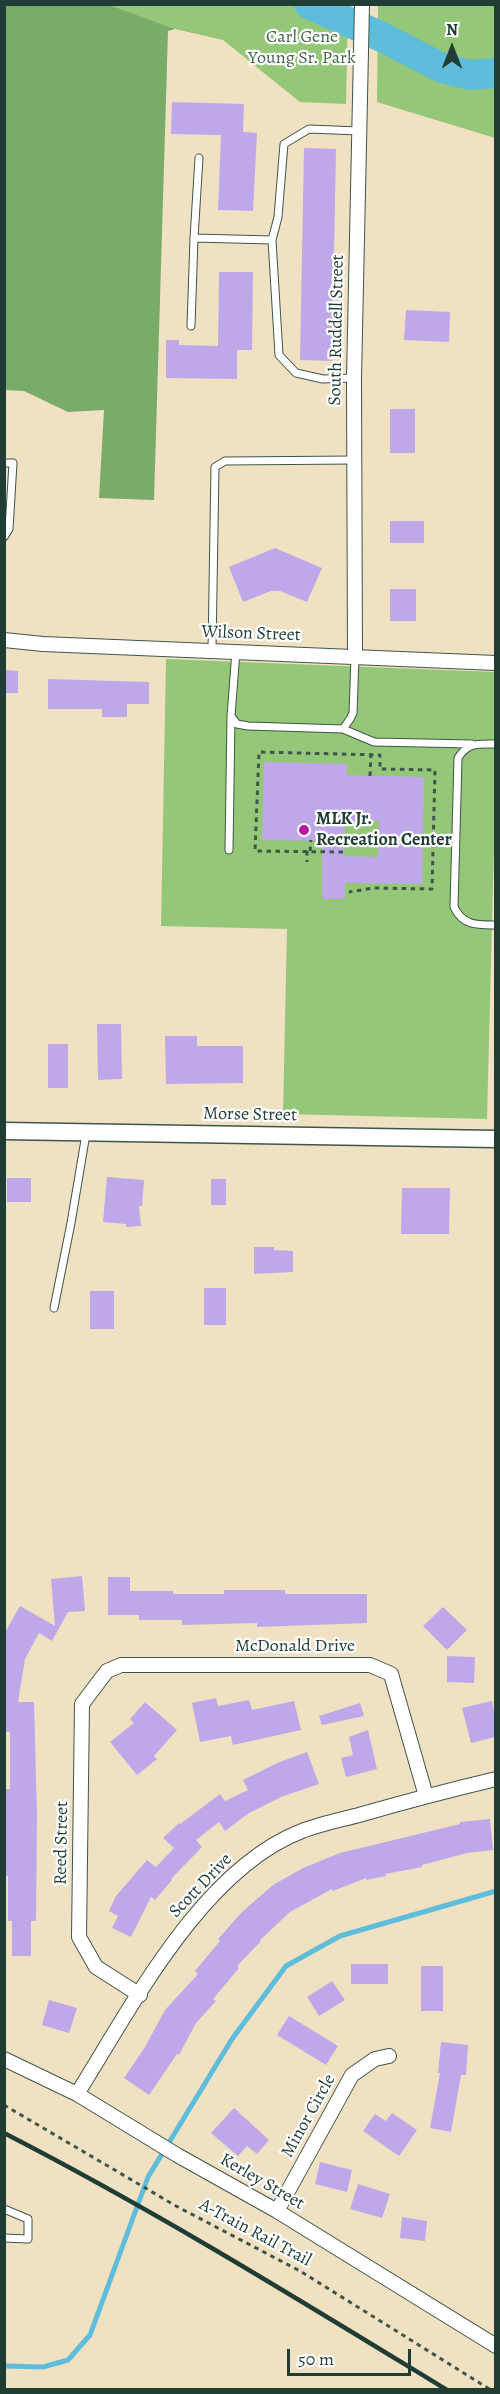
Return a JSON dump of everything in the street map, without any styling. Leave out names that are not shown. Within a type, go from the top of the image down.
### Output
[{"type":"street","name":"South Ruddell Street","points":[[355,656],[354,378],[363,4]]},
{"type":"street","name":"Wilson Street","points":[[4,640],[43,644],[495,663]]},
{"type":"street","name":"Morse Street","points":[[4,1131],[495,1139]]},
{"type":"street","name":"McDonald Drive","points":[[107,1671],[121,1665],[370,1665],[391,1674],[426,1796]]},
{"type":"street","name":"Reed Street","points":[[107,1671],[82,1704],[79,1937],[96,1967],[140,1995]]},
{"type":"street","name":"Scott Drive","points":[[77,2094],[184,1929],[228,1879],[256,1856],[300,1832],[495,1779]]},
{"type":"street","name":"Minor Circle","points":[[277,2211],[352,2075],[375,2059],[389,2056]]},
{"type":"street","name":"Kerley Street","points":[[4,2059],[77,2094],[177,2155],[277,2211],[495,2346]]},
{"type":"lane","points":[[354,378],[323,379],[296,374],[279,356],[272,240],[278,217],[284,144],[309,129],[359,131]]},
{"type":"lane","points":[[191,326],[199,158]]},
{"type":"lane","points":[[194,238],[272,240]]},
{"type":"lane","points":[[212,650],[215,467],[225,462],[355,460]]},
{"type":"lane","points":[[4,463],[13,463],[9,529],[4,537]]},
{"type":"lane","points":[[230,850],[231,716],[236,651]]},
{"type":"lane","points":[[343,729],[352,712],[355,656]]},
{"type":"lane","points":[[231,716],[237,724],[248,726],[343,729],[374,742],[495,744]]},
{"type":"lane","points":[[472,744],[464,749],[458,758],[454,907],[458,918],[471,925],[495,925]]},
{"type":"lane","points":[[54,1308],[72,1223],[86,1132]]},
{"type":"lane","points":[[4,2209],[28,2219],[27,2239],[4,2238]]},
{"type":"path","points":[[344,852],[255,851],[259,752],[371,753],[380,755],[380,769],[435,770],[432,889],[374,888],[349,892]]},
{"type":"path","points":[[370,776],[371,753]]},
{"type":"path","points":[[308,862],[311,840]]},
{"type":"path","name":"A-Train Rail Trail","points":[[4,2105],[176,2206],[300,2271],[490,2390]]},
{"type":"green space","points":[[4,5],[110,5],[175,29],[168,31],[154,500],[99,498],[104,410],[68,412],[24,391],[5,390]]},
{"type":"green space","name":"Carl Gene Young Sr. Park","points":[[110,5],[348,5],[346,104],[300,102],[223,40],[175,29]]},
{"type":"green space","points":[[378,5],[495,5],[495,138],[377,102]]},
{"type":"green space","points":[[166,659],[495,672],[495,806],[487,1119],[283,1114],[287,929],[161,926]]},
{"type":"building","points":[[172,102],[244,104],[243,132],[257,133],[253,211],[218,210],[221,135],[171,134]]},
{"type":"building","points":[[304,148],[336,149],[332,361],[300,360]]},
{"type":"building","points":[[219,272],[253,272],[252,350],[237,350],[237,379],[166,378],[166,340],[179,340],[179,345],[218,346]]},
{"type":"building","points":[[406,310],[450,312],[449,342],[404,340]]},
{"type":"building","points":[[390,409],[415,409],[415,453],[390,453]]},
{"type":"building","points":[[390,521],[424,521],[424,543],[390,543]]},
{"type":"building","points":[[275,548],[322,568],[307,602],[280,591],[271,591],[243,602],[229,567]]},
{"type":"building","points":[[390,589],[416,589],[416,621],[390,621]]},
{"type":"building","points":[[4,670],[18,671],[18,693],[4,693]]},
{"type":"building","points":[[48,679],[149,682],[149,704],[127,704],[127,717],[102,717],[102,709],[48,709]]},
{"type":"building","name":"MLK Jr. Recreation Center","points":[[264,762],[347,764],[347,775],[424,777],[422,884],[345,883],[345,899],[322,899],[322,841],[262,840]],"holes":[[[345,821],[379,821],[378,857],[344,856]]]},
{"type":"building","points":[[97,1024],[121,1024],[122,1079],[98,1080]]},
{"type":"building","points":[[165,1036],[197,1036],[197,1046],[243,1046],[243,1083],[166,1084]]},
{"type":"building","points":[[48,1044],[68,1044],[68,1088],[48,1088]]},
{"type":"building","points":[[107,1177],[144,1180],[142,1206],[139,1206],[141,1226],[126,1227],[126,1224],[103,1222]]},
{"type":"building","points":[[7,1178],[31,1178],[31,1202],[7,1202]]},
{"type":"building","points":[[211,1179],[226,1179],[226,1205],[211,1205]]},
{"type":"building","points":[[402,1188],[450,1188],[449,1234],[401,1234]]},
{"type":"building","points":[[254,1247],[274,1247],[274,1250],[293,1251],[293,1272],[254,1274]]},
{"type":"building","points":[[204,1288],[226,1288],[226,1325],[204,1325]]},
{"type":"building","points":[[90,1291],[114,1291],[114,1329],[90,1329]]},
{"type":"building","points":[[82,1576],[85,1611],[68,1612],[52,1641],[39,1633],[25,1659],[18,1702],[34,1702],[37,1815],[36,1921],[31,1921],[31,1956],[12,1956],[12,1921],[8,1921],[8,1876],[4,1876],[4,1789],[10,1789],[10,1732],[4,1732],[4,1634],[20,1606],[55,1626],[51,1579]]},
{"type":"building","points":[[108,1577],[130,1577],[130,1591],[173,1591],[173,1594],[224,1594],[224,1590],[285,1590],[285,1594],[367,1594],[367,1623],[257,1627],[257,1623],[182,1625],[182,1620],[139,1620],[139,1615],[108,1615]]},
{"type":"building","points":[[443,1607],[467,1630],[447,1650],[423,1626]]},
{"type":"building","points":[[447,1656],[475,1657],[474,1683],[447,1682]]},
{"type":"building","points":[[216,1698],[218,1706],[249,1700],[252,1710],[294,1701],[301,1730],[233,1745],[231,1736],[200,1742],[192,1703]]},
{"type":"building","points":[[492,1701],[495,1737],[471,1743],[462,1708]]},
{"type":"building","points":[[145,1702],[177,1730],[154,1756],[157,1759],[137,1775],[110,1742],[134,1723],[130,1719]]},
{"type":"building","points":[[360,1703],[364,1716],[322,1725],[319,1716]]},
{"type":"building","points":[[368,1730],[377,1769],[346,1777],[341,1758],[353,1755],[349,1737]]},
{"type":"building","points":[[307,1752],[319,1784],[281,1797],[249,1813],[225,1831],[219,1822],[196,1840],[202,1847],[171,1879],[155,1900],[151,1897],[131,1937],[112,1928],[118,1916],[109,1911],[116,1896],[147,1860],[156,1867],[174,1848],[163,1838],[179,1823],[220,1794],[225,1801],[248,1790],[243,1780],[277,1763]]},
{"type":"building","points":[[490,1819],[493,1850],[467,1853],[422,1865],[422,1867],[385,1874],[386,1876],[366,1880],[366,1878],[333,1891],[332,1889],[290,1912],[237,1966],[239,1968],[213,1999],[216,2001],[196,2023],[179,2055],[177,2054],[149,2095],[124,2078],[145,2047],[165,2010],[198,1974],[195,1971],[220,1941],[218,1939],[242,1912],[273,1885],[303,1868],[340,1853],[460,1824],[460,1822]]},
{"type":"building","points":[[351,1964],[388,1964],[388,1984],[351,1984]]},
{"type":"building","points":[[421,1966],[443,1966],[443,2011],[421,2011]]},
{"type":"building","points":[[332,1981],[345,2000],[319,2016],[307,1997]]},
{"type":"building","points":[[49,2000],[77,2008],[69,2033],[42,2025]]},
{"type":"building","points":[[289,2016],[338,2046],[326,2065],[277,2035]]},
{"type":"building","points":[[441,2042],[468,2045],[466,2075],[461,2075],[451,2132],[430,2128],[440,2073],[438,2073]]},
{"type":"building","points":[[234,2108],[269,2140],[257,2154],[247,2146],[238,2156],[211,2133]]},
{"type":"building","points":[[392,2113],[417,2130],[399,2156],[363,2131],[375,2114],[386,2121]]},
{"type":"building","points":[[320,2162],[352,2170],[347,2192],[315,2184]]},
{"type":"building","points":[[358,2184],[390,2194],[382,2218],[350,2209]]},
{"type":"building","points":[[402,2217],[427,2221],[425,2241],[400,2238]]},
{"type":"waterway","points":[[309,4],[384,38],[442,68],[470,75],[496,73]]},
{"type":"waterway","points":[[4,2366],[43,2367],[68,2360],[90,2335],[148,2177],[232,2039],[286,1966],[340,1936],[496,1891]]},
{"type":"railway","points":[[4,2133],[172,2225],[447,2390]]},
{"type":"place","name":"MLK Jr. Recreation Center","points":[[304,830]]}]
